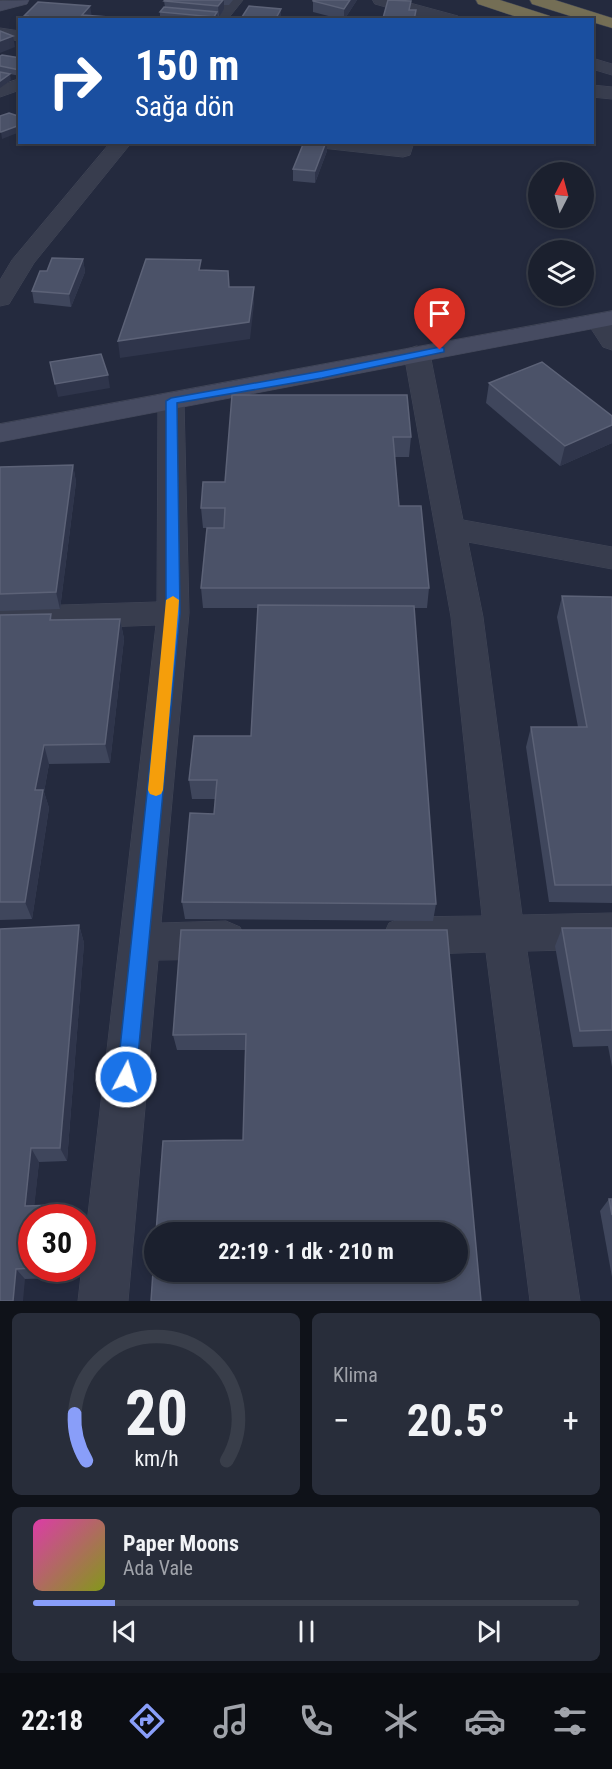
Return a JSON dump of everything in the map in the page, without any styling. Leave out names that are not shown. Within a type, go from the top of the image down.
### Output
[{"type":"highway","points":[[484,0],[538,18]]},
{"type":"highway","points":[[538,0],[612,23]]},
{"type":"street","points":[[220,18],[235,0]]},
{"type":"street","points":[[381,0],[423,16],[438,18]]},
{"type":"street","points":[[0,33],[18,36]]},
{"type":"street","points":[[594,64],[612,70]]},
{"type":"street","points":[[3,101],[18,86]]},
{"type":"street","points":[[594,91],[612,93]]},
{"type":"street","points":[[0,299],[24,260],[120,144]]},
{"type":"street","points":[[342,144],[403,150],[404,144]]},
{"type":"street","points":[[0,252],[24,260]]},
{"type":"street","points":[[0,433],[322,375],[417,354],[607,327]]},
{"type":"street","points":[[417,354],[467,618],[504,933],[555,1301]]},
{"type":"street","points":[[103,1301],[173,613],[171,401]]},
{"type":"street","points":[[449,528],[612,558]]},
{"type":"street","points":[[0,619],[173,613]]},
{"type":"street","points":[[363,937],[612,931]]},
{"type":"street","points":[[141,942],[258,939]]},
{"type":"building","points":[[165,0],[223,0],[218,6]]},
{"type":"building","points":[[313,0],[350,0],[344,9]]},
{"type":"building","points":[[388,0],[411,1],[409,10],[416,10],[414,18],[383,18]]},
{"type":"building","points":[[38,2],[90,6],[82,15],[108,17],[24,18],[27,16],[24,16]]},
{"type":"building","points":[[249,6],[281,9],[276,18],[241,18]]},
{"type":"building","points":[[164,7],[217,12],[214,17],[160,12]]},
{"type":"building","points":[[0,31],[13,36],[0,41]]},
{"type":"building","points":[[0,56],[18,58],[18,70],[0,66]]},
{"type":"building","points":[[0,72],[10,74],[0,81]]},
{"type":"building","points":[[9,113],[18,116],[18,126],[0,132],[0,116]]},
{"type":"building","points":[[303,144],[325,144],[315,171],[293,169]]},
{"type":"building","points":[[52,258],[83,259],[69,294],[32,291],[40,271],[47,271]]},
{"type":"building","points":[[146,259],[201,260],[199,270],[228,271],[229,287],[254,287],[249,322],[118,341]]},
{"type":"building","points":[[101,354],[108,375],[55,384],[50,362]]},
{"type":"building","points":[[542,362],[612,416],[612,425],[565,446],[489,383]]},
{"type":"building","points":[[232,395],[407,395],[411,437],[393,437],[399,506],[421,506],[429,588],[201,588],[207,528],[224,528],[225,508],[201,508],[203,482],[225,482]]},
{"type":"building","points":[[73,465],[56,592],[0,594],[0,467]]},
{"type":"building","points":[[562,596],[612,597],[612,885],[555,885],[531,727],[587,727]]},
{"type":"building","points":[[258,605],[414,606],[436,904],[182,902],[190,813],[214,814],[217,780],[189,780],[194,736],[251,736]]},
{"type":"building","points":[[51,614],[50,620],[120,619],[105,744],[44,745],[35,790],[43,790],[25,902],[0,902],[0,615]]},
{"type":"building","points":[[79,925],[60,1148],[31,1148],[25,1204],[18,1204],[18,1269],[16,1269],[13,1301],[0,1301],[0,929]]},
{"type":"building","points":[[562,928],[612,928],[612,1030],[580,1031]]},
{"type":"building","points":[[181,930],[447,930],[481,1301],[151,1301],[152,1282],[468,1282],[468,1222],[157,1222],[163,1141],[243,1140],[246,1034],[173,1035]]},
{"type":"building","points":[[609,1199],[612,1199],[612,1215]]},
{"type":"slow traffic","points":[[156,790],[173,600]]},
{"type":"route","points":[[126,1077],[173,613],[171,401],[322,375],[440,350]]}]
